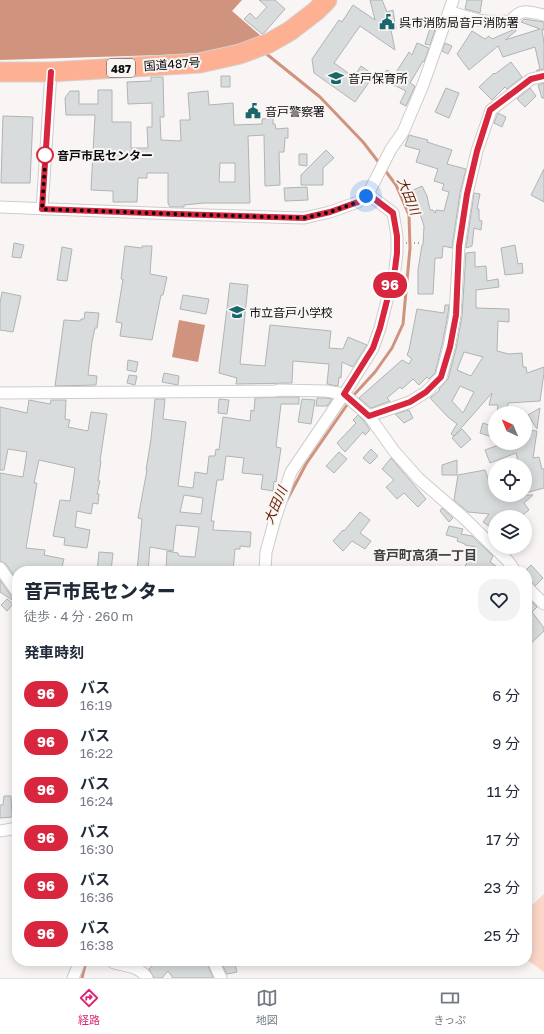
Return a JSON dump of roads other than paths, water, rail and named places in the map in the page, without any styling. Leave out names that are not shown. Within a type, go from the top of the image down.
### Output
[{"type":"highway","name":"国道487号","points":[[0,72],[51,72],[200,63],[240,54],[269,43],[290,31],[316,12],[327,0]]},
{"type":"street","points":[[0,207],[304,218],[330,212],[358,202],[368,194],[391,149],[403,132],[423,85],[451,5],[468,18],[490,22],[511,21],[516,14],[524,11],[544,15]]},
{"type":"street","points":[[42,209],[51,72]]},
{"type":"street","points":[[369,416],[410,402],[426,392],[441,377],[450,347],[456,315],[459,246],[467,194],[477,151],[490,110],[531,79],[544,76]]},
{"type":"street","points":[[265,566],[266,552],[275,519],[292,472],[369,354],[375,341],[395,269],[397,242],[393,213],[368,194]]},
{"type":"street","points":[[0,393],[279,390],[326,391],[344,394],[369,416],[394,451],[419,479],[464,518],[512,566]]},
{"type":"street","points":[[0,568],[12,585]]},
{"type":"street","points":[[532,592],[544,604]]},
{"type":"street","points":[[0,831],[12,829]]},
{"type":"street","points":[[73,978],[78,966]]},
{"type":"street","points":[[125,966],[139,970],[144,973],[147,978]]},
{"type":"street","points":[[215,966],[221,978]]},
{"type":"waterway","name":"大田川","points":[[264,52],[320,97],[363,142],[380,164]]},
{"type":"waterway","name":"大田川","points":[[352,397],[375,372],[392,348],[403,324],[410,248],[409,215],[396,185],[384,169]]},
{"type":"waterway","name":"大田川","points":[[287,500],[306,464],[349,402]]},
{"type":"waterway","name":"大田川","points":[[82,978],[85,966]]},
{"type":"place","name":"呉市消防局音戸消防署","points":[[387,22]]},
{"type":"place","name":"音戸保育所","points":[[336,78]]},
{"type":"place","name":"音戸警察署","points":[[253,111]]},
{"type":"place","name":"音戸市民センター","points":[[45,155]]},
{"type":"place","name":"市立音戸小学校","points":[[237,312]]},
{"type":"district","name":"音戸町高須一丁目","points":[[425,555]]}]
